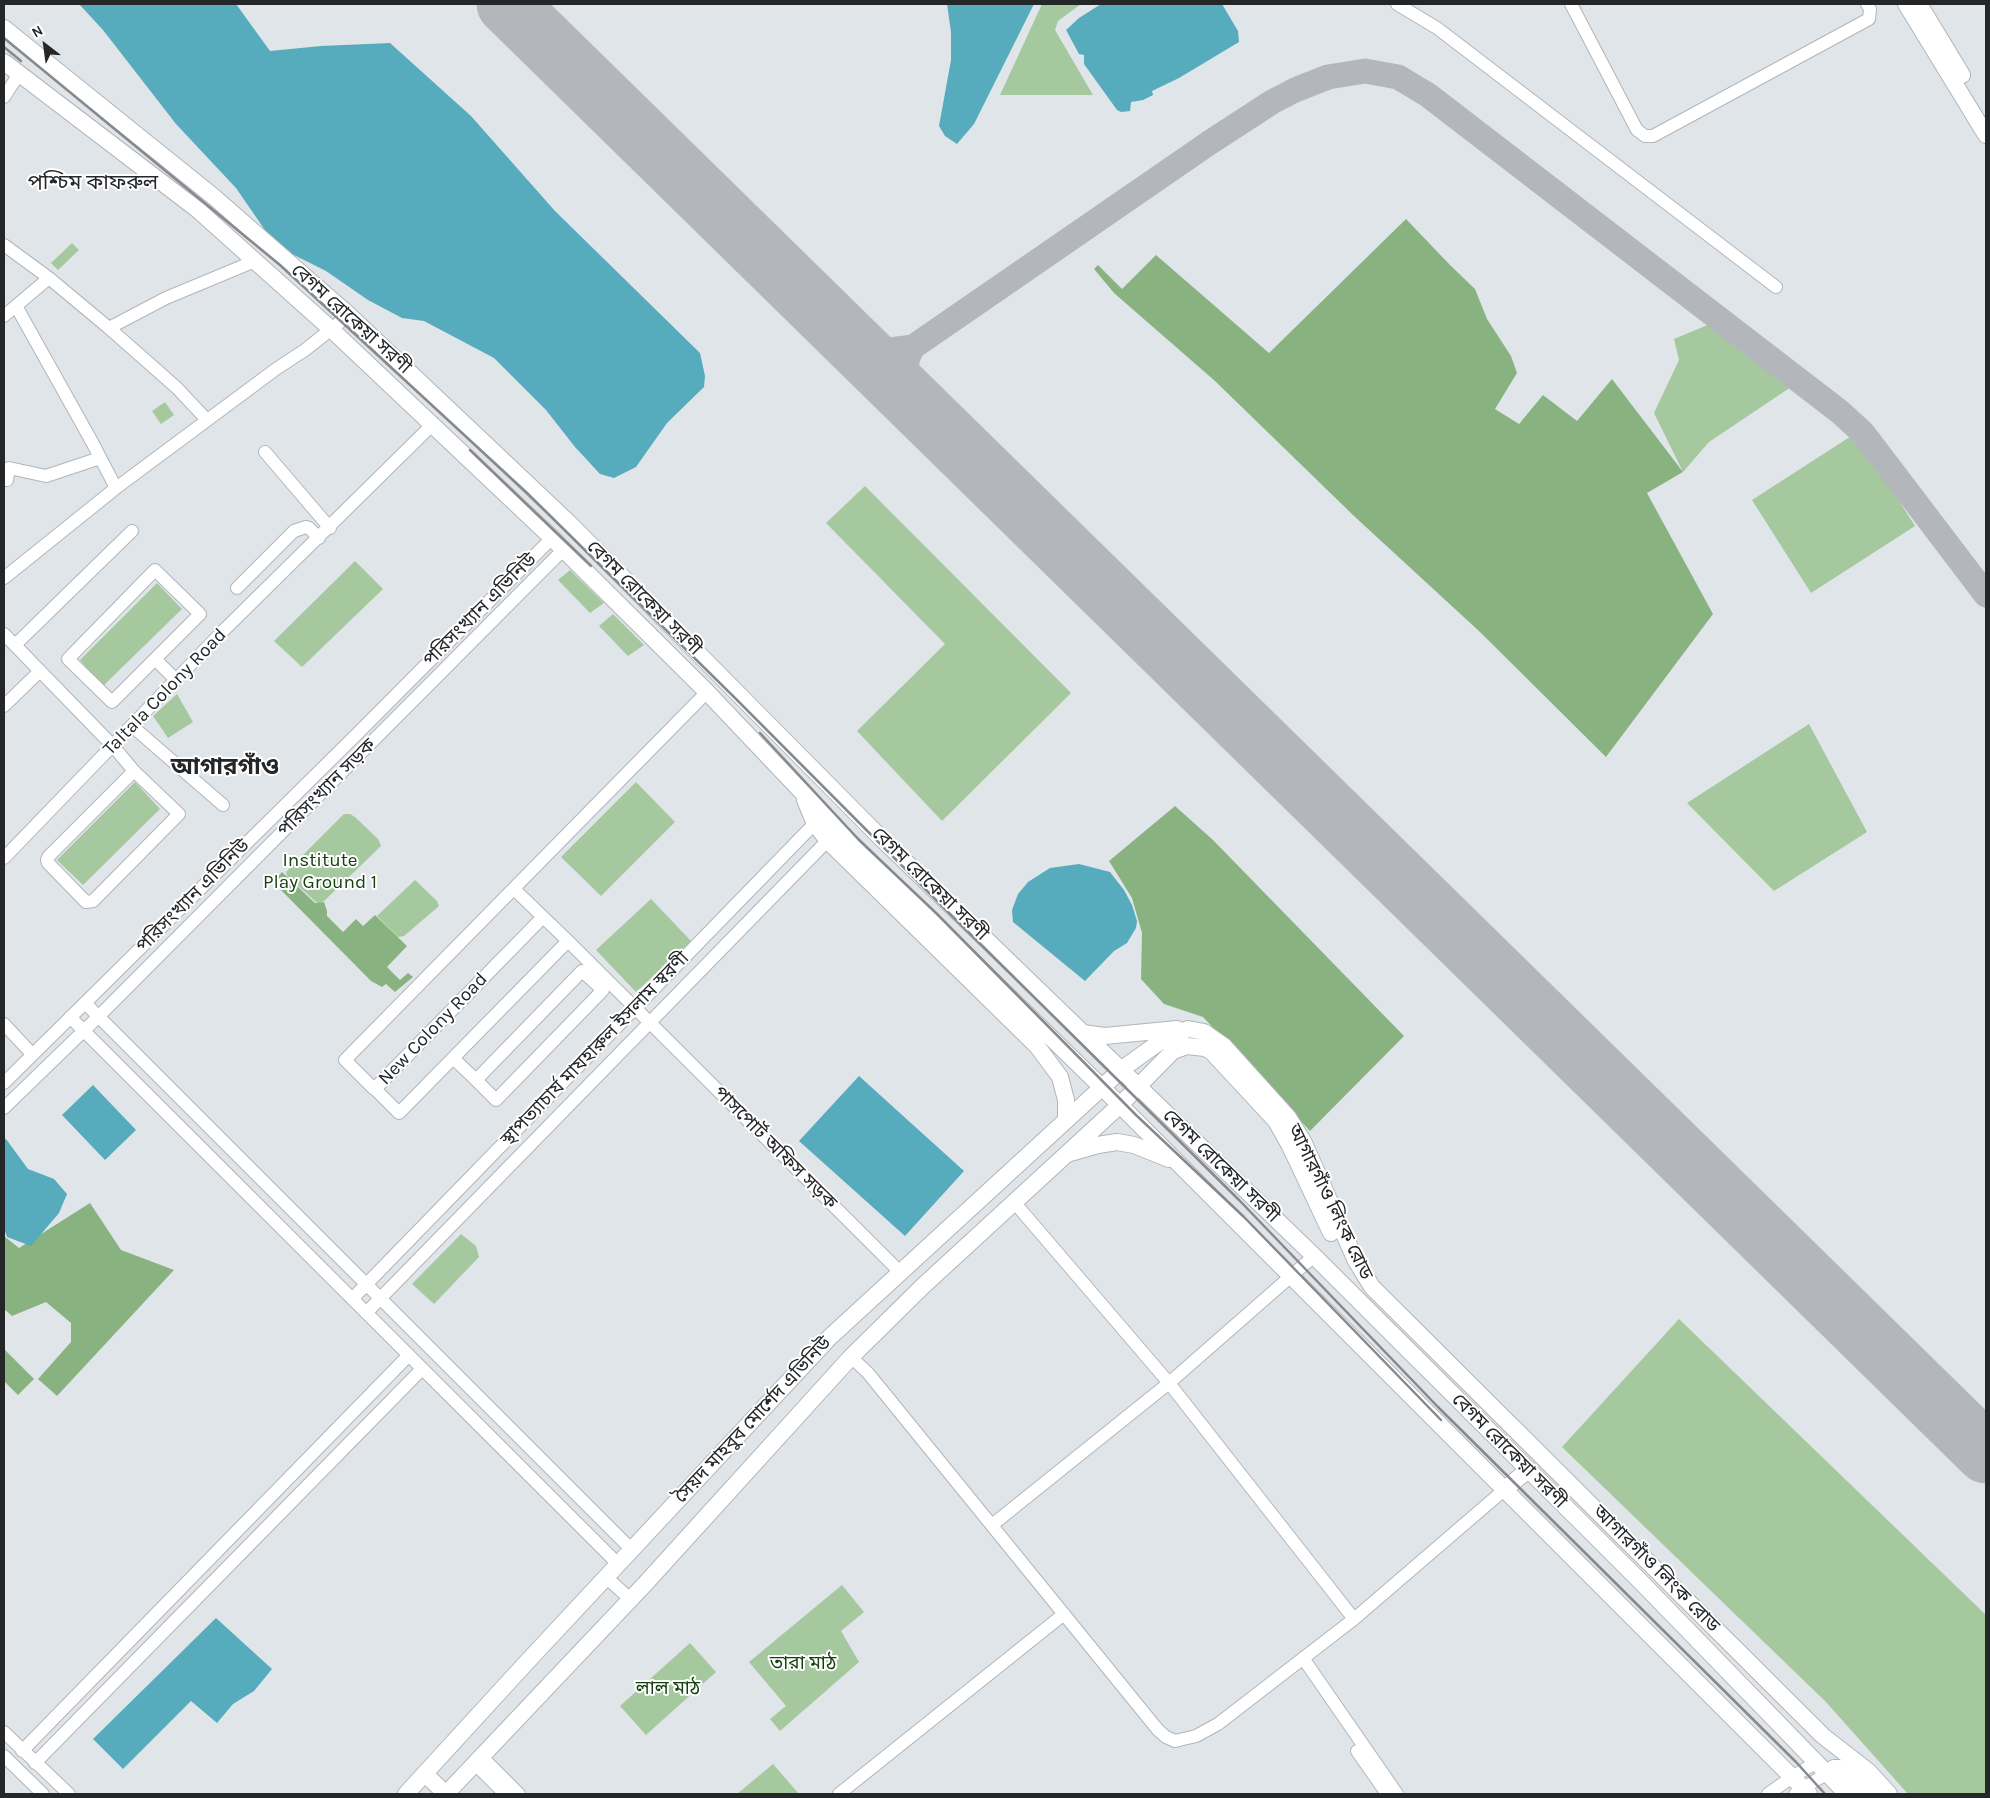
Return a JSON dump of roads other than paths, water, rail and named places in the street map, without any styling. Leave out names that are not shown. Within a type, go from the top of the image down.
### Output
[{"type":"main road","points":[[1906,4],[1986,135]]},
{"type":"main road","points":[[1919,4],[1986,114]]},
{"type":"main road","name":"বেগম রোকেয়া সরণী","points":[[4,28],[214,197],[349,315],[568,522],[883,840],[1314,1256],[1642,1583],[1846,1794]]},
{"type":"main road","name":"বেগম রোকেয়া সরণী","points":[[4,62],[198,210],[332,330],[552,538],[707,692],[802,792],[819,819],[833,835],[1120,1105],[1792,1777],[1803,1792]]},
{"type":"main road","points":[[552,538],[568,522]]},
{"type":"main road","points":[[563,550],[580,534]]},
{"type":"main road","points":[[707,692],[723,677]]},
{"type":"main road","points":[[833,835],[1037,1046],[1060,1077],[1066,1100],[1066,1120]]},
{"type":"main road","points":[[1082,1033],[1105,1036],[1188,1029]]},
{"type":"main road","points":[[1122,1069],[1161,1041],[1188,1029]]},
{"type":"main road","name":"আগারগাঁও লিংক রোড","points":[[1188,1029],[1204,1032],[1224,1046],[1288,1117],[1304,1143],[1354,1258],[1376,1291],[1823,1736],[1868,1772],[1889,1794]]},
{"type":"main road","name":"আগারগাঁও লিংক রোড","points":[[1140,1086],[1166,1056],[1180,1048],[1187,1046],[1205,1048],[1218,1057],[1271,1115],[1284,1133],[1349,1272],[1356,1283],[1792,1720],[1827,1753],[1845,1764],[1874,1794]]},
{"type":"main road","name":"সৈয়দ মাহবুব মোর্শেদ এভিনিউ","points":[[406,1794],[606,1577],[613,1560],[830,1337],[1122,1069]]},
{"type":"main road","name":"সৈয়দ মাহবুব মোর্শেদ এভিনিউ","points":[[446,1794],[630,1600],[851,1357],[1014,1202],[1140,1086]]},
{"type":"main road","points":[[1065,1156],[1098,1145],[1117,1142],[1134,1145],[1176,1162]]},
{"type":"main road","points":[[830,1337],[851,1357]]},
{"type":"main road","points":[[1504,1490],[1528,1470]]},
{"type":"main road","points":[[1822,1768],[1839,1768],[1865,1794]]},
{"type":"main road","points":[[424,1774],[446,1794]]},
{"type":"street","points":[[1397,4],[1437,28],[1776,287]]},
{"type":"street","points":[[1571,4],[1637,130],[1645,136],[1653,136],[1869,19],[1870,9],[1866,4]]},
{"type":"street","points":[[4,96],[19,74]]},
{"type":"street","points":[[4,245],[49,278],[109,328],[177,388],[207,420]]},
{"type":"street","points":[[109,328],[166,298],[255,261]]},
{"type":"street","points":[[4,316],[49,278]]},
{"type":"street","points":[[16,306],[116,488]]},
{"type":"street","points":[[4,578],[116,488],[332,330],[349,315]]},
{"type":"street","name":"Taltala Colony Road","points":[[4,858],[222,633],[433,424]]},
{"type":"street","points":[[265,452],[330,528]]},
{"type":"street","points":[[4,480],[7,480],[9,468],[46,476],[100,458]]},
{"type":"street","points":[[237,588],[294,531],[306,527],[319,538]]},
{"type":"street","points":[[15,645],[132,531]]},
{"type":"street","name":"পরিসংখ্যান এভিনিউ","points":[[4,1083],[552,538]]},
{"type":"street","name":"পরিসংখ্যান সড়ক","points":[[4,1108],[84,1031],[563,550]]},
{"type":"street","points":[[155,570],[200,614],[155,659],[112,702],[68,658],[155,570]]},
{"type":"street","points":[[4,634],[113,746],[134,771],[179,814],[93,901],[86,902],[47,860],[134,771]]},
{"type":"street","points":[[155,659],[176,680]]},
{"type":"street","points":[[4,706],[40,671]]},
{"type":"street","name":"New Colony Road","points":[[543,917],[374,1089],[344,1060],[707,692]]},
{"type":"street","points":[[132,726],[223,805]]},
{"type":"street","name":"স্থাপত্যাচার্য মাযহারুল ইসলাম স্বরণী","points":[[352,1298],[819,819]]},
{"type":"street","name":"স্থাপত্যাচার্য মাযহারুল ইসলাম স্বরণী","points":[[366,1313],[833,835]]},
{"type":"street","points":[[514,889],[635,1008]]},
{"type":"street","name":"New Colony Road","points":[[445,1017],[374,1089],[399,1113],[568,941]]},
{"type":"street","name":"New Colony Road","points":[[453,1058],[496,1100],[603,990],[582,971],[476,1080]]},
{"type":"street","points":[[85,1003],[628,1545]]},
{"type":"street","name":"পাসপোর্ট অফিস সড়ক","points":[[635,1008],[900,1272]]},
{"type":"street","points":[[70,1017],[613,1560]]},
{"type":"street","points":[[4,1024],[32,1054]]},
{"type":"street","points":[[484,1162],[500,1176]]},
{"type":"street","points":[[1014,1202],[1169,1383],[1354,1619]]},
{"type":"street","points":[[992,1525],[1169,1383],[1314,1256]]},
{"type":"street","points":[[22,1751],[409,1356]]},
{"type":"street","points":[[851,1357],[868,1373],[1158,1730],[1166,1738],[1175,1741],[1184,1740],[1208,1730],[1300,1661],[1354,1619],[1504,1490]]},
{"type":"street","points":[[35,1763],[422,1369]]},
{"type":"street","points":[[272,1495],[286,1508]]},
{"type":"street","points":[[606,1577],[630,1600]]},
{"type":"street","points":[[160,1610],[173,1623]]},
{"type":"street","points":[[839,1794],[1064,1614]]},
{"type":"street","points":[[1300,1661],[1386,1794]]},
{"type":"street","points":[[1300,1661],[1397,1794]]},
{"type":"street","points":[[4,1732],[69,1794]]},
{"type":"street","points":[[4,1756],[43,1794]]},
{"type":"street","points":[[478,1760],[505,1794]]},
{"type":"street","points":[[478,1760],[519,1794]]},
{"type":"street","points":[[1768,1794],[1792,1777],[1822,1768]]},
{"type":"street","points":[[1803,1792],[1822,1768]]},
{"type":"water","points":[[79,4],[236,4],[270,51],[321,46],[390,43],[471,116],[555,211],[700,353],[705,376],[704,387],[667,423],[636,467],[614,478],[600,474],[575,447],[546,410],[494,358],[424,321],[402,318],[368,300],[326,271],[276,246],[236,188],[176,124],[103,30]]},
{"type":"water","points":[[947,4],[1034,4],[974,124],[957,144],[945,136],[939,126],[951,60],[951,32]]},
{"type":"water","points":[[1101,4],[1222,4],[1238,31],[1239,42],[1179,78],[1152,91],[1153,95],[1143,100],[1131,102],[1130,111],[1121,112],[1117,110],[1084,64],[1084,55],[1079,54],[1066,30],[1079,18]]},
{"type":"water","points":[[1079,864],[1110,872],[1124,890],[1132,905],[1137,921],[1136,928],[1127,943],[1114,951],[1085,981],[1013,922],[1012,910],[1018,894],[1028,882],[1050,868]]},
{"type":"water","points":[[859,1076],[964,1171],[905,1236],[799,1141]]},
{"type":"water","points":[[93,1085],[136,1130],[105,1160],[62,1115]]},
{"type":"water","points":[[6,1139],[28,1169],[54,1179],[67,1194],[59,1213],[31,1246],[7,1237],[4,1229],[4,1140]]},
{"type":"water","points":[[216,1618],[272,1669],[254,1691],[233,1704],[217,1723],[191,1701],[123,1769],[93,1739]]},
{"type":"railway","points":[[4,38],[280,265],[526,492],[1239,1200],[1438,1407],[1796,1762],[1825,1794]]},
{"type":"railway","points":[[4,47],[21,61]]},
{"type":"railway","points":[[470,450],[591,566]]},
{"type":"railway","points":[[760,733],[859,840],[936,913],[1136,1115],[1244,1217],[1441,1420]]},
{"type":"district","name":"পশ্চিম কাফরুল","points":[[93,183]]},
{"type":"district","name":"আগারগাঁও","points":[[225,767]]},
{"type":"park label","name":"Institute Play Ground 1","points":[[320,872]]},
{"type":"park label","name":"তারা মাঠ","points":[[803,1664]]},
{"type":"park label","name":"লাল মাঠ","points":[[668,1689]]}]
